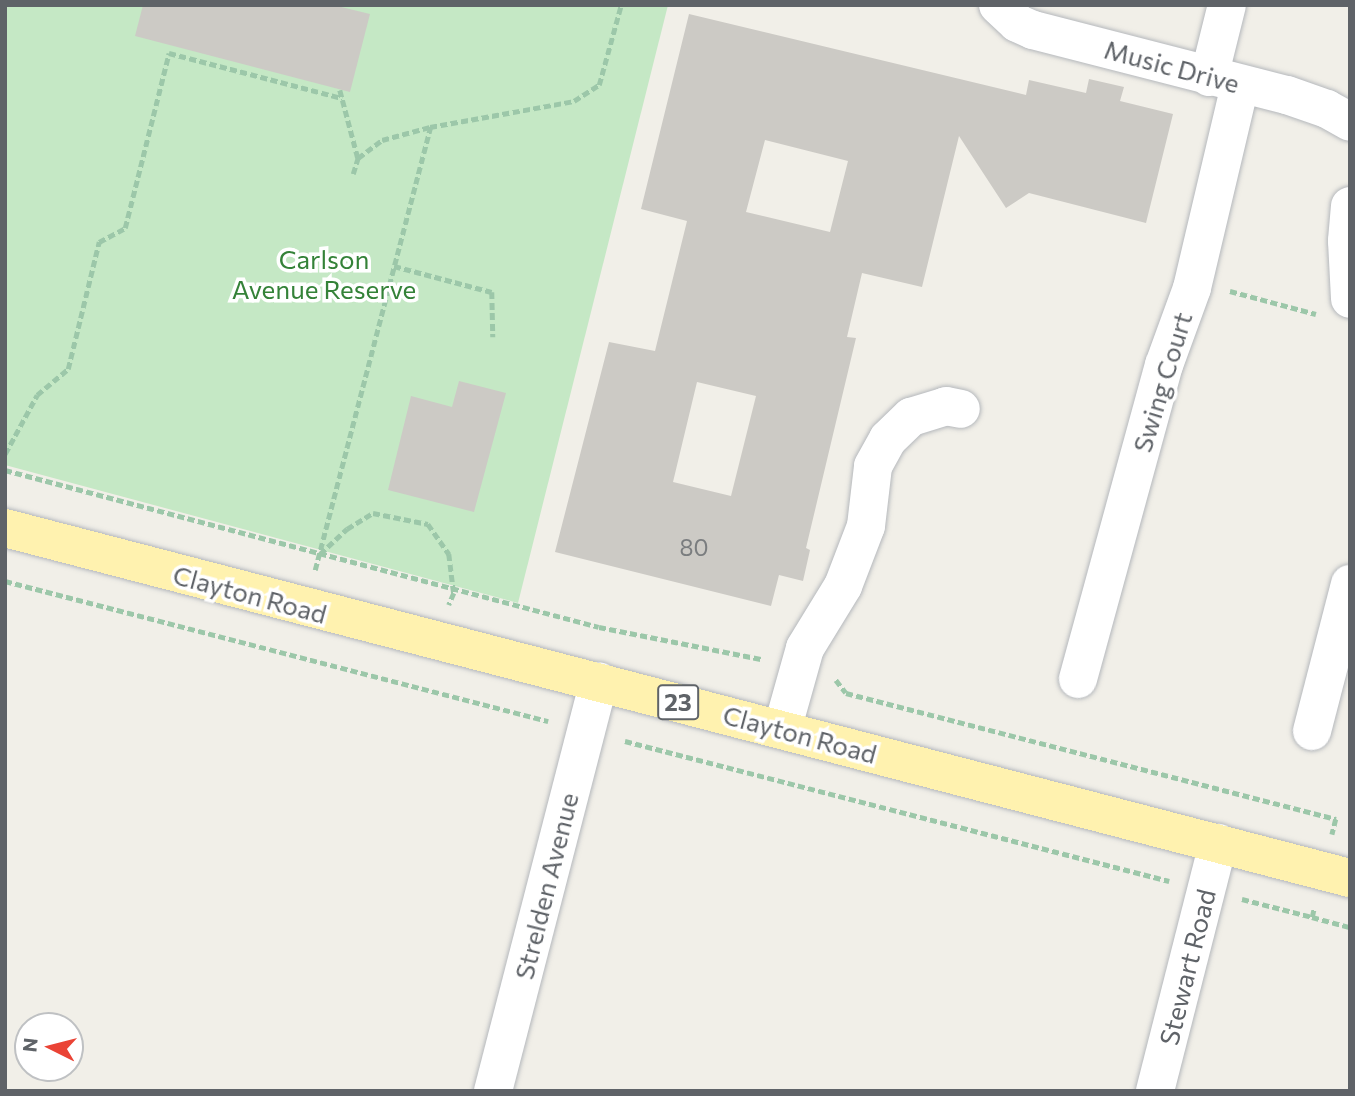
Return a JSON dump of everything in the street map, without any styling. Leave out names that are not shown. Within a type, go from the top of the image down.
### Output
[{"type":"main road","name":"Clayton Road","points":[[5,528],[437,643],[599,682],[1336,874]]},
{"type":"street","name":"Music Drive","points":[[998,5],[1017,23],[1033,30],[1307,102],[1350,122]]},
{"type":"street","name":"Swing Court","points":[[1078,679],[1164,365],[1194,283],[1224,81],[1227,5]]},
{"type":"street","points":[[1338,308],[1347,254],[1350,206]]},
{"type":"street","points":[[782,730],[805,649],[843,586],[866,526],[873,466],[888,439],[911,417],[946,406],[961,409]]},
{"type":"street","points":[[1312,732],[1350,584]]},
{"type":"street","name":"Strelden Avenue","points":[[493,1091],[599,682]]},
{"type":"street","name":"Stewart Road","points":[[1155,1091],[1218,844]]},
{"type":"path","points":[[358,158],[382,140],[429,127],[574,101],[599,85],[621,5]]},
{"type":"path","points":[[5,454],[37,395],[68,369],[99,242],[125,228],[169,53],[342,98]]},
{"type":"path","points":[[340,90],[358,158],[353,174]]},
{"type":"path","points":[[305,608],[429,127]]},
{"type":"path","points":[[394,266],[492,292],[493,337]]},
{"type":"path","points":[[1194,283],[1291,305],[1338,308]]},
{"type":"path","points":[[5,471],[598,627],[739,653],[834,677],[846,693],[1336,819],[1336,874],[1312,917]]},
{"type":"path","points":[[319,554],[347,529],[373,513],[428,524],[449,554],[453,590],[437,643]]},
{"type":"path","points":[[5,581],[1350,927]]},
{"type":"green space","name":"Carlson Avenue Reserve","points":[[5,5],[668,5],[518,603],[5,465]]},
{"type":"building","points":[[143,5],[333,5],[370,14],[350,92],[135,36]]},
{"type":"building","points":[[689,14],[1026,95],[1029,80],[1086,93],[1089,79],[1124,87],[1120,101],[1173,114],[1146,223],[1029,193],[1006,208],[959,136],[922,287],[862,273],[847,337],[856,338],[806,548],[810,550],[803,581],[779,575],[771,606],[555,552],[609,342],[655,351],[687,221],[641,209]],"holes":[[[765,140],[848,161],[830,232],[746,212]],[[697,382],[756,396],[731,496],[673,482]]]},
{"type":"building","points":[[459,381],[506,393],[474,512],[388,490],[411,396],[452,407]]}]
